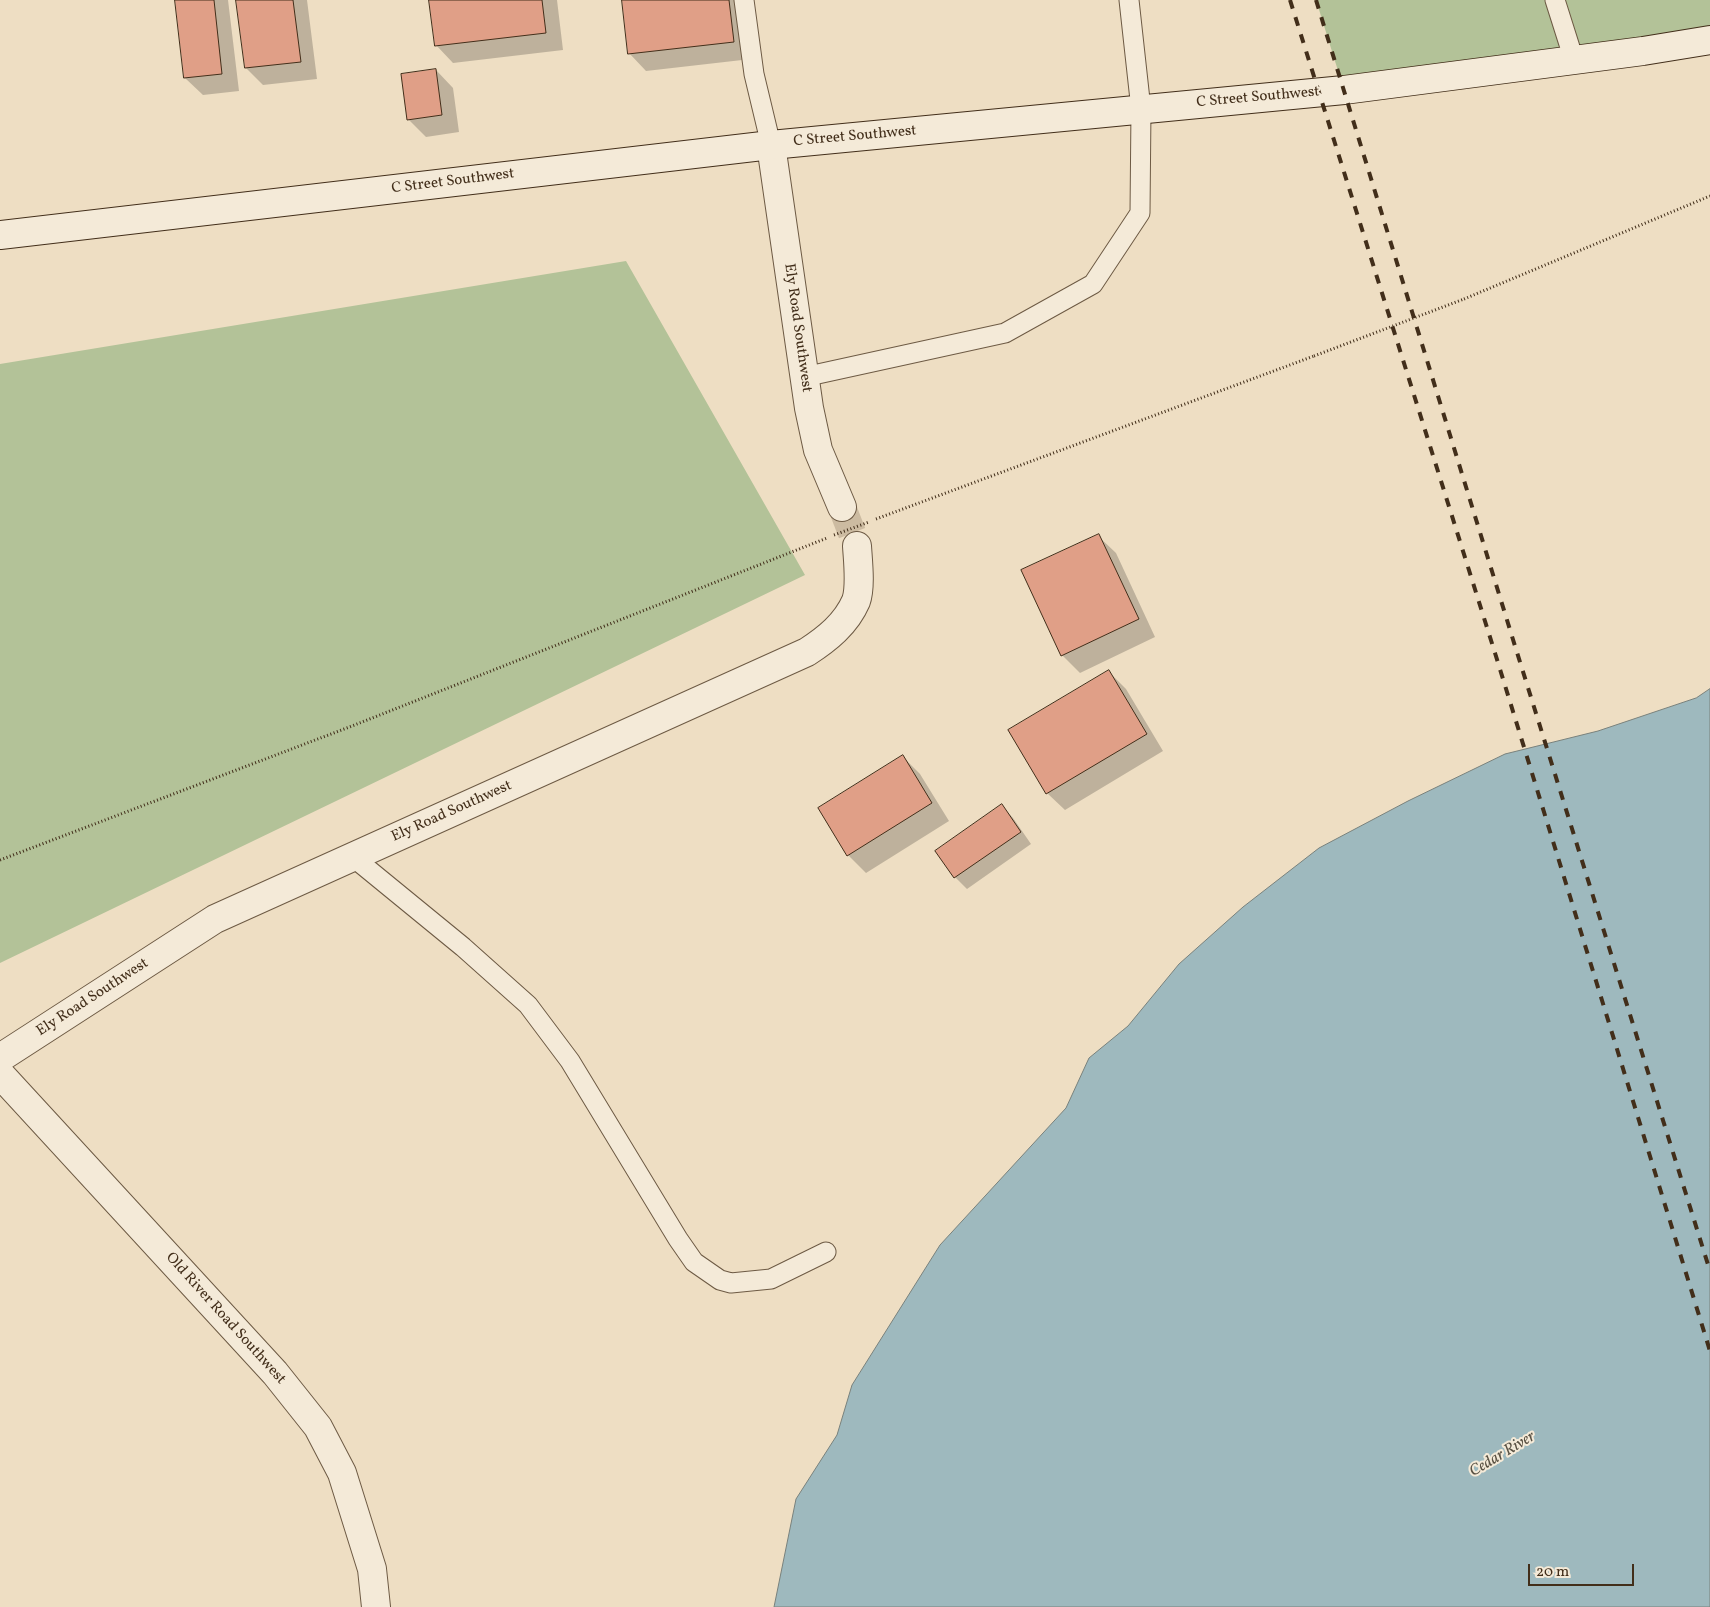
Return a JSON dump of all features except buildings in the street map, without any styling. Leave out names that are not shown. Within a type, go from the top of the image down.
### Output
[{"type":"street","name":"C Street Southwest","points":[[0,235],[771,145],[1344,90],[1642,51],[1710,40]]},
{"type":"street","name":"Ely Road Southwest","points":[[771,145],[809,408],[818,450],[842,507]]},
{"type":"street","name":"Ely Road Southwest","points":[[0,1058],[215,919],[807,652],[833,633],[844,621],[856,600],[858,576],[846,541]]},
{"type":"street","name":"Old River Road Southwest","points":[[0,1074],[275,1373],[318,1427],[342,1473],[372,1569],[376,1607]]},
{"type":"lane","points":[[744,0],[754,74],[771,145]]},
{"type":"lane","points":[[804,377],[1005,333],[1093,284],[1140,213],[1141,109],[1129,0]]},
{"type":"lane","points":[[1555,0],[1574,60]]},
{"type":"lane","points":[[353,857],[463,948],[528,1005],[570,1062],[694,1262],[720,1280],[731,1283],[771,1279],[826,1252]]},
{"type":"path","points":[[0,860],[846,541],[869,522],[1464,299],[1710,196]]},
{"type":"green space","points":[[1316,0],[1710,0],[1710,40],[1344,90]]},
{"type":"green space","points":[[626,261],[805,575],[0,963],[0,364]]},
{"type":"water","name":"Cedar River","points":[[1710,689],[1710,1607],[774,1607],[796,1499],[837,1435],[852,1385],[940,1245],[1066,1108],[1089,1058],[1128,1026],[1179,964],[1243,907],[1319,848],[1408,801],[1505,754],[1598,731],[1696,698]]},
{"type":"tunnel","points":[[842,507],[857,546]]},
{"type":"railway","points":[[1290,0],[1495,653],[1710,1351]]},
{"type":"railway","points":[[1316,0],[1710,1271]]}]
